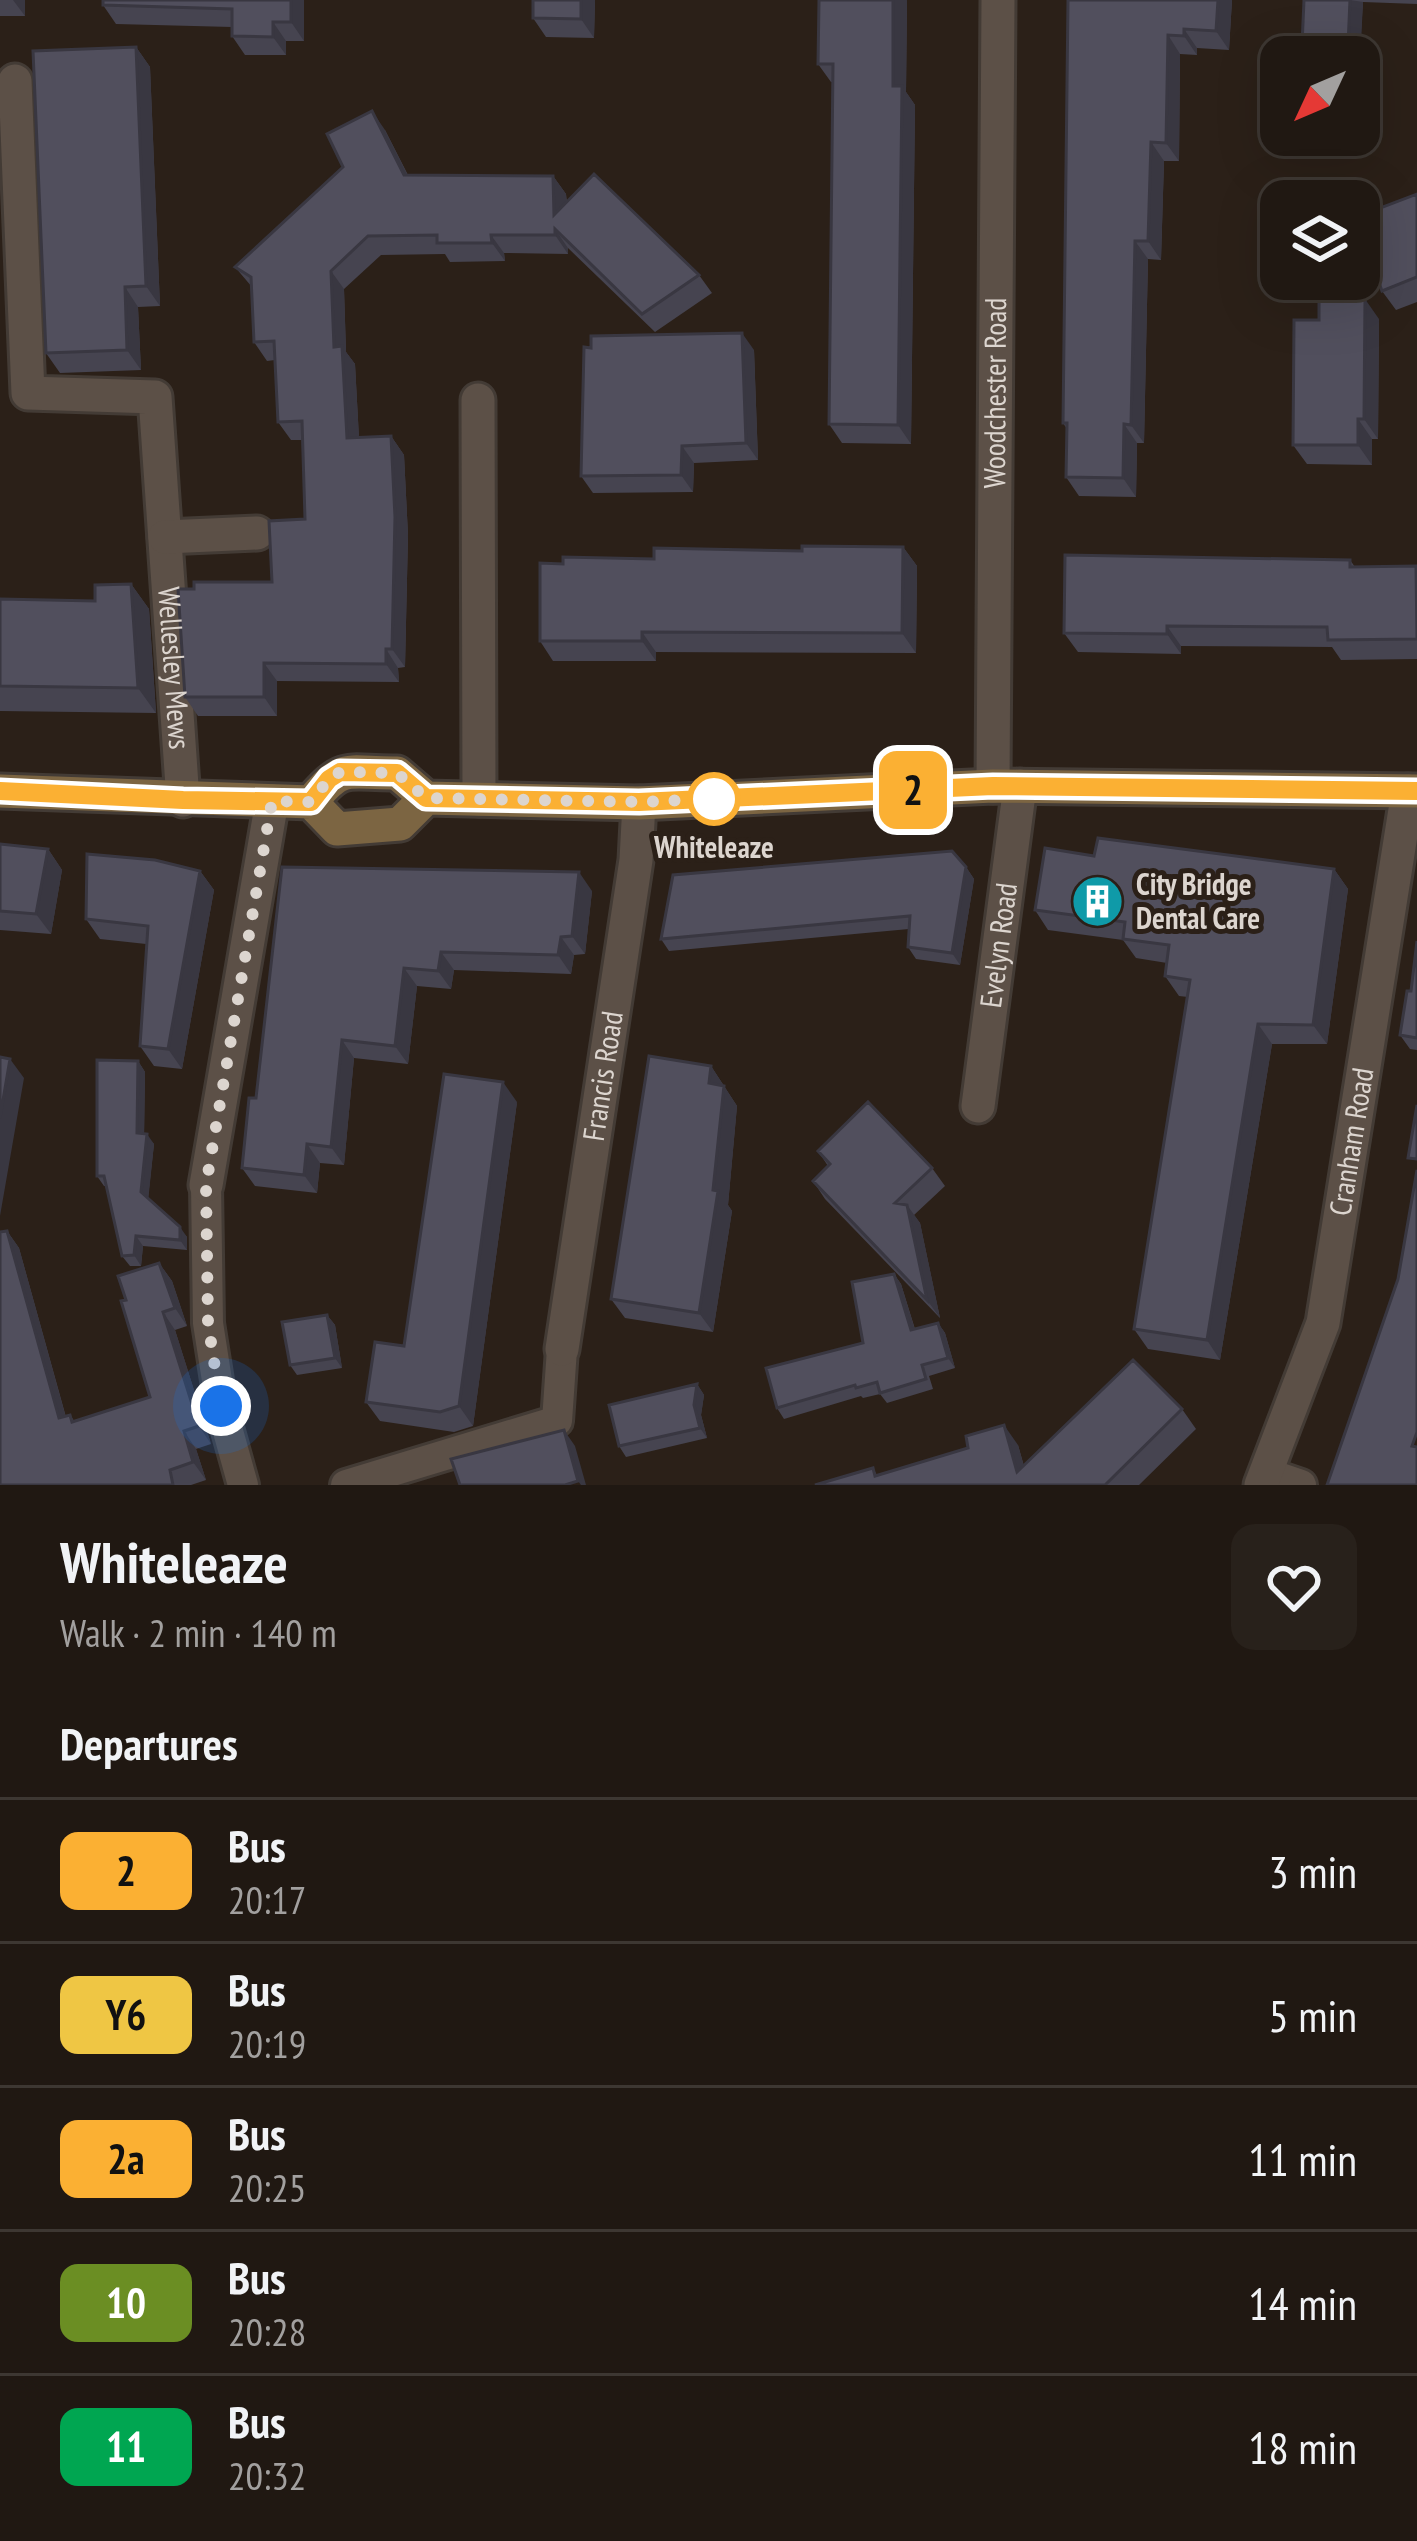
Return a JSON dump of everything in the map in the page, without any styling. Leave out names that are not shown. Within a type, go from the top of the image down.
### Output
[{"type":"main road","points":[[311,802],[340,772],[397,773],[426,798],[639,802],[1007,786],[1412,791]]},
{"type":"main road","points":[[0,791],[311,802],[337,829],[400,824],[426,798]]},
{"type":"street","name":"Woodchester Road","points":[[998,0],[1007,786]]},
{"type":"street","name":"Wellesley Mews","points":[[15,81],[28,393],[155,397],[183,800]]},
{"type":"street","points":[[478,400],[479,799]]},
{"type":"street","points":[[165,537],[257,532]]},
{"type":"street","name":"Evelyn Road","points":[[978,1106],[1007,786]]},
{"type":"street","name":"Cranham Road","points":[[1263,1479],[1323,1323],[1412,791]]},
{"type":"street","points":[[206,1185],[272,801]]},
{"type":"street","name":"Francis Road","points":[[562,1349],[637,860],[639,802]]},
{"type":"lane","points":[[206,1185],[208,1323],[221,1406],[243,1485]]},
{"type":"lane","points":[[346,1485],[557,1420],[562,1349]]},
{"type":"lane","points":[[1263,1479],[1301,1485]]},
{"type":"building","points":[[103,0],[291,0],[291,22],[273,22],[273,37],[232,36],[232,9],[103,5]]},
{"type":"building","points":[[533,0],[581,0],[581,19],[533,18]]},
{"type":"building","points":[[819,0],[893,0],[893,86],[902,86],[898,425],[829,424],[833,64],[818,64]]},
{"type":"building","points":[[1068,0],[1218,0],[1216,31],[1184,29],[1184,36],[1168,35],[1166,143],[1151,142],[1148,241],[1135,241],[1131,425],[1124,424],[1123,478],[1066,477]]},
{"type":"building","points":[[1304,0],[1350,0],[1348,36],[1302,36]]},
{"type":"building","points":[[136,47],[146,286],[125,287],[127,350],[46,353],[33,51]]},
{"type":"building","points":[[372,111],[404,175],[553,176],[554,215],[594,174],[699,275],[642,314],[555,229],[555,235],[491,235],[492,243],[437,243],[437,235],[368,236],[331,271],[334,347],[342,346],[347,438],[391,436],[395,517],[392,649],[386,649],[386,664],[264,663],[264,697],[185,697],[178,589],[194,589],[194,582],[272,582],[269,521],[305,519],[302,421],[278,422],[274,341],[254,342],[251,277],[235,267],[343,167],[327,134]]},
{"type":"building","points":[[1417,194],[1417,277],[1382,291],[1380,285],[1380,208]]},
{"type":"building","points":[[1319,300],[1365,300],[1364,419],[1358,419],[1358,445],[1293,445],[1294,320],[1319,320]]},
{"type":"building","points":[[742,333],[746,443],[682,446],[681,475],[581,476],[584,347],[591,348],[591,336]]},
{"type":"building","points":[[802,546],[903,547],[902,633],[642,632],[642,641],[540,641],[540,563],[563,564],[563,557],[654,559],[654,548],[802,551]]},
{"type":"building","points":[[1065,555],[1350,560],[1350,567],[1416,566],[1417,639],[1328,640],[1327,627],[1167,626],[1167,634],[1064,633]]},
{"type":"building","points":[[131,584],[138,688],[0,686],[0,599],[95,601],[95,585]]},
{"type":"building","points":[[1098,838],[1334,869],[1313,1025],[1258,1024],[1207,1340],[1134,1329],[1190,980],[1165,976],[1169,945],[1123,939],[1125,922],[1035,910],[1045,848],[1094,856]]},
{"type":"building","points":[[0,844],[48,849],[36,914],[0,911]]},
{"type":"building","points":[[952,851],[966,867],[952,953],[908,947],[910,916],[661,939],[673,875]]},
{"type":"building","points":[[87,854],[155,860],[200,871],[168,1049],[140,1046],[148,926],[86,919]]},
{"type":"building","points":[[282,867],[579,872],[572,936],[561,937],[558,955],[441,952],[438,971],[404,968],[395,1046],[342,1040],[331,1147],[307,1144],[304,1175],[242,1168],[249,1098],[256,1098]]},
{"type":"building","points":[[1417,941],[1417,1038],[1400,1035]]},
{"type":"building","points":[[649,1056],[711,1066],[709,1083],[724,1086],[713,1190],[718,1191],[699,1313],[611,1299]]},
{"type":"building","points":[[0,1057],[10,1059],[0,1118]]},
{"type":"building","points":[[97,1060],[138,1061],[137,1133],[147,1134],[141,1192],[180,1227],[180,1240],[136,1236],[134,1255],[122,1256],[104,1176],[97,1176]]},
{"type":"building","points":[[444,1074],[503,1082],[459,1406],[440,1412],[366,1402],[375,1342],[404,1346]]},
{"type":"building","points":[[868,1102],[932,1168],[895,1203],[907,1205],[927,1300],[813,1181],[830,1164],[818,1151]]},
{"type":"building","points":[[1417,1105],[1417,1159],[1408,1158]]},
{"type":"building","points":[[1417,1170],[1417,1432],[1412,1446],[1417,1447],[1417,1485],[1327,1485],[1398,1279]]},
{"type":"building","points":[[7,1231],[59,1418],[70,1415],[72,1422],[150,1397],[118,1276],[159,1263],[175,1308],[163,1312],[199,1426],[184,1431],[193,1462],[170,1470],[173,1485],[0,1485],[0,1232]]},
{"type":"building","points":[[894,1274],[911,1330],[938,1323],[948,1358],[922,1365],[926,1379],[880,1393],[877,1382],[855,1385],[777,1408],[766,1368],[863,1343],[852,1282]]},
{"type":"building","points":[[327,1315],[335,1358],[290,1365],[282,1322]]},
{"type":"building","points":[[1133,1360],[1182,1409],[1105,1485],[815,1485],[873,1468],[875,1476],[968,1448],[966,1436],[1004,1425],[1017,1472]]},
{"type":"building","points":[[697,1384],[694,1405],[700,1428],[619,1446],[609,1405]]},
{"type":"building","points":[[564,1430],[578,1481],[460,1485],[451,1459]]},
{"type":"bus line","name":"2","points":[[0,791],[311,802],[340,772],[397,773],[426,798],[639,802],[993,786],[1417,791]]},
{"type":"place","name":"Whiteleaze","points":[[714,799]]},
{"type":"place","name":"City Bridge Dental Care","points":[[1097,902]]},
{"type":"route","points":[[221,1406],[208,1323],[206,1185],[272,801],[311,802],[340,772],[397,773],[426,798],[714,799]]}]
